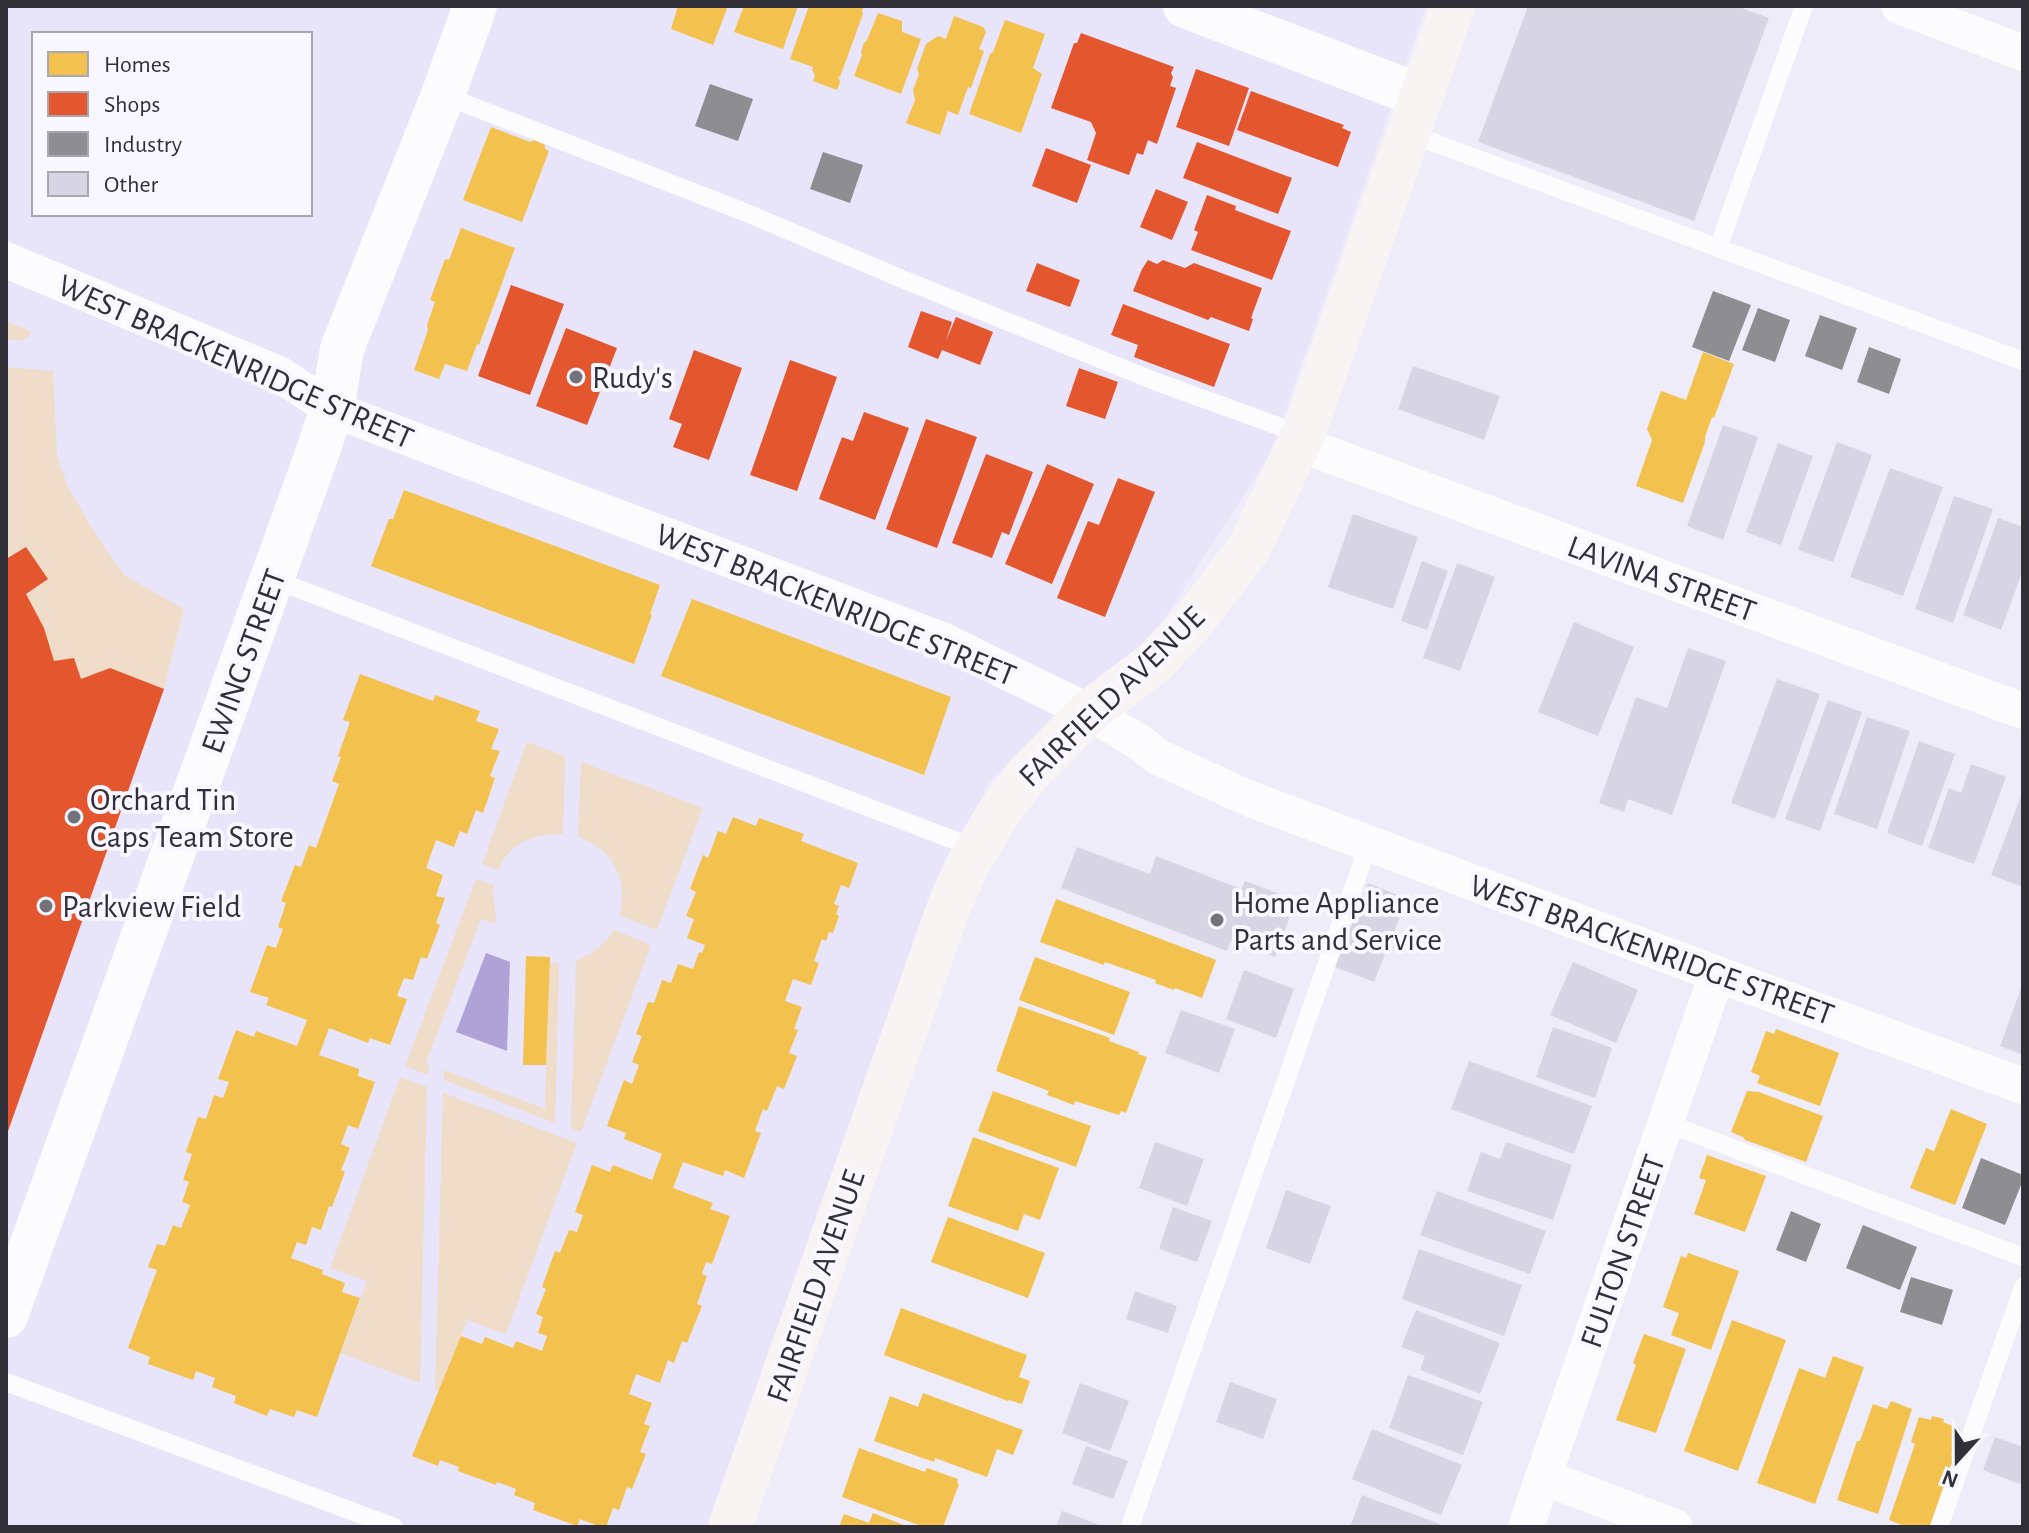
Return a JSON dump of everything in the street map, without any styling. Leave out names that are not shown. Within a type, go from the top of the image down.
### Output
[{"type":"main road","name":"FAIRFIELD AVENUE","points":[[730,1527],[950,904],[977,849],[1025,777],[1089,712],[1154,663],[1195,619],[1249,548],[1302,439],[1453,6]]},
{"type":"street","name":"EWING STREET","points":[[6,1316],[273,579],[332,409],[342,349],[475,6]]},
{"type":"street","points":[[1185,6],[1414,115]]},
{"type":"street","points":[[1899,6],[2023,53]]},
{"type":"street","name":"WEST BRACKENRIDGE STREET","points":[[6,260],[279,374],[332,409],[942,640],[1089,712],[1158,757],[1250,799],[2023,1086]]},
{"type":"street","name":"LAVINA STREET","points":[[1302,439],[2023,711]]},
{"type":"street","name":"FULTON STREET","points":[[1526,1527],[1717,974]]},
{"type":"street","points":[[1543,1477],[1675,1527]]},
{"type":"lane","points":[[1718,248],[1804,6]]},
{"type":"lane","points":[[443,95],[742,211],[907,281],[1302,439]]},
{"type":"lane","points":[[1414,115],[1718,248],[2023,361]]},
{"type":"lane","points":[[273,579],[977,849]]},
{"type":"lane","points":[[1130,1527],[1369,843]]},
{"type":"lane","points":[[1666,1123],[2023,1257]]},
{"type":"lane","points":[[1939,1527],[2023,1287]]},
{"type":"lane","points":[[6,1382],[394,1527]]},
{"type":"shaded area","points":[[6,6],[1426,6],[1270,454],[1145,649],[988,782],[713,1525],[715,1527],[6,1527]]},
{"type":"shaded area","points":[[6,321],[31,331],[30,335],[22,340],[6,339]]},
{"type":"shaded area","name":"Parkview Field","points":[[6,367],[53,371],[57,456],[68,487],[124,575],[184,609],[164,689],[6,1122]]},
{"type":"shaded area","points":[[527,742],[565,756],[563,834],[543,835],[516,846],[498,870],[482,864]]},
{"type":"shaded area","points":[[581,762],[703,808],[657,930],[620,916],[622,890],[616,867],[601,849],[578,836]]},
{"type":"shaded area","points":[[476,879],[494,885],[495,924],[481,919],[426,1063],[429,1064],[428,1075],[405,1066]]},
{"type":"shaded area","points":[[614,930],[651,945],[581,1132],[571,1128],[576,960],[598,948]]},
{"type":"shaded area","points":[[486,953],[510,962],[507,1051],[456,1032]]},
{"type":"shaded area","points":[[549,963],[559,963],[555,1123],[444,1080],[444,1070],[545,1109]]},
{"type":"shaded area","points":[[400,1077],[427,1087],[420,1383],[340,1353],[367,1281],[330,1268]]},
{"type":"shaded area","points":[[443,1093],[577,1143],[506,1334],[467,1320],[440,1391],[435,1389]]},
{"type":"building: Homes","points":[[678,6],[728,6],[713,45],[671,29]]},
{"type":"building: Homes","points":[[744,6],[798,6],[783,49],[734,32]]},
{"type":"building: Homes","points":[[809,6],[864,6],[838,76],[840,82],[837,90],[813,81],[813,67],[790,59]]},
{"type":"building: Homes","points":[[878,13],[902,21],[902,32],[921,39],[901,94],[854,76],[864,43]]},
{"type":"building: Homes","points":[[954,16],[983,27],[986,32],[979,49],[984,51],[958,115],[948,111],[940,135],[906,123],[915,100],[913,90],[919,74],[917,69],[926,44],[938,36],[946,39]]},
{"type":"building: Homes","points":[[1005,20],[1045,34],[1033,68],[1042,74],[1021,133],[969,114]]},
{"type":"building: Homes","points":[[491,127],[530,142],[534,140],[545,145],[549,151],[522,222],[463,200]]},
{"type":"building: Homes","points":[[461,228],[515,248],[467,371],[445,364],[439,379],[414,370],[435,302],[430,300],[445,259],[449,260]]},
{"type":"building: Homes","points":[[1703,352],[1734,364],[1683,503],[1636,486],[1652,440],[1647,429],[1661,391],[1686,400]]},
{"type":"building: Homes","points":[[404,490],[660,585],[634,664],[371,566]]},
{"type":"building: Homes","points":[[692,599],[951,697],[924,775],[661,676]]},
{"type":"building: Homes","points":[[360,674],[433,701],[435,695],[480,711],[476,721],[499,729],[491,749],[500,751],[490,776],[495,778],[483,813],[476,810],[467,834],[460,831],[454,847],[436,840],[426,868],[443,875],[436,896],[445,898],[436,923],[440,925],[427,959],[421,957],[413,980],[404,978],[397,996],[407,999],[390,1045],[370,1038],[368,1043],[329,1028],[319,1055],[359,1069],[358,1076],[375,1082],[358,1129],[348,1125],[341,1144],[350,1148],[332,1207],[329,1206],[321,1230],[312,1227],[306,1245],[297,1242],[291,1258],[323,1270],[322,1274],[345,1283],[342,1292],[360,1298],[317,1417],[297,1410],[294,1417],[270,1409],[267,1416],[234,1403],[236,1396],[212,1387],[215,1378],[196,1371],[193,1380],[148,1364],[150,1357],[128,1348],[157,1270],[148,1267],[157,1244],[165,1246],[173,1225],[181,1228],[190,1205],[182,1202],[189,1182],[183,1180],[192,1154],[186,1152],[198,1117],[206,1119],[214,1095],[223,1098],[229,1082],[218,1079],[236,1030],[254,1037],[256,1031],[297,1046],[307,1020],[266,1005],[269,998],[250,992],[267,945],[276,948],[283,929],[278,927],[286,903],[281,901],[295,865],[301,867],[309,845],[316,848],[339,784],[332,781],[350,722],[343,720]]},
{"type":"building: Homes","points":[[733,817],[756,826],[759,818],[804,834],[801,841],[858,863],[849,888],[841,885],[834,904],[839,906],[836,914],[839,916],[833,933],[829,932],[826,941],[822,939],[814,961],[819,963],[811,985],[793,979],[785,1001],[802,1007],[794,1029],[798,1030],[789,1053],[797,1056],[784,1089],[777,1086],[767,1111],[763,1109],[755,1131],[761,1133],[744,1178],[725,1170],[723,1176],[683,1162],[673,1188],[713,1203],[710,1209],[730,1216],[712,1264],[706,1262],[702,1274],[707,1276],[697,1304],[702,1306],[687,1343],[682,1341],[674,1363],[668,1360],[660,1383],[636,1374],[629,1394],[652,1403],[644,1424],[650,1426],[640,1452],[646,1454],[632,1489],[627,1487],[619,1510],[613,1508],[606,1527],[580,1519],[577,1526],[533,1510],[535,1503],[514,1495],[516,1489],[458,1471],[459,1467],[440,1460],[438,1466],[412,1456],[461,1336],[482,1344],[485,1337],[513,1348],[516,1341],[542,1351],[547,1336],[538,1333],[543,1317],[536,1314],[546,1289],[542,1287],[555,1251],[560,1253],[569,1230],[577,1232],[583,1215],[575,1212],[592,1165],[610,1172],[613,1165],[652,1180],[662,1154],[624,1139],[626,1133],[607,1126],[624,1080],[632,1084],[639,1065],[632,1062],[642,1036],[636,1034],[648,1002],[654,1003],[662,980],[671,983],[678,964],[693,969],[699,952],[702,953],[705,945],[687,938],[694,919],[686,916],[696,892],[690,889],[703,855],[708,858],[718,831],[726,834]]},
{"type":"building: Homes","points":[[1056,899],[1216,960],[1202,998],[1040,942]]},
{"type":"building: Homes","points":[[526,956],[550,957],[546,1065],[523,1065]]},
{"type":"building: Homes","points":[[1035,957],[1130,992],[1114,1035],[1019,1000]]},
{"type":"building: Homes","points":[[1019,1006],[1110,1038],[1109,1041],[1147,1057],[1126,1113],[1121,1111],[1119,1115],[1075,1101],[1074,1105],[1047,1095],[1049,1091],[996,1071]]},
{"type":"building: Homes","points":[[1776,1029],[1839,1053],[1820,1106],[1757,1083],[1760,1076],[1751,1072],[1766,1031],[1774,1034]]},
{"type":"building: Homes","points":[[993,1091],[1091,1126],[1076,1167],[978,1131]]},
{"type":"building: Homes","points":[[1747,1091],[1759,1092],[1823,1116],[1806,1162],[1731,1132]]},
{"type":"building: Homes","points":[[1951,1109],[1987,1124],[1955,1205],[1910,1188],[1926,1148],[1934,1151]]},
{"type":"building: Homes","points":[[973,1137],[1059,1168],[1040,1220],[1024,1214],[1018,1231],[948,1206]]},
{"type":"building: Homes","points":[[1707,1155],[1766,1176],[1745,1232],[1694,1214],[1706,1180],[1699,1178]]},
{"type":"building: Homes","points":[[948,1217],[1045,1253],[1028,1298],[931,1262]]},
{"type":"building: Homes","points":[[1688,1253],[1739,1271],[1711,1350],[1671,1335],[1679,1313],[1663,1307],[1681,1256],[1686,1258]]},
{"type":"building: Homes","points":[[901,1308],[1027,1355],[1019,1377],[1030,1381],[1022,1404],[884,1355]]},
{"type":"building: Homes","points":[[1732,1320],[1786,1340],[1738,1471],[1684,1451]]},
{"type":"building: Homes","points":[[1644,1334],[1686,1349],[1656,1433],[1616,1420]]},
{"type":"building: Homes","points":[[1833,1356],[1864,1367],[1815,1504],[1757,1483],[1799,1368],[1825,1378]]},
{"type":"building: Homes","points":[[923,1393],[1023,1430],[1013,1455],[997,1449],[987,1477],[874,1441],[890,1396],[918,1407]]},
{"type":"building: Homes","points":[[1891,1401],[1912,1409],[1878,1514],[1837,1500],[1873,1404],[1887,1409]]},
{"type":"building: Homes","points":[[1932,1416],[1960,1429],[1951,1455],[1955,1456],[1931,1527],[1907,1527],[1889,1520],[1915,1444],[1911,1442],[1919,1417],[1931,1420]]},
{"type":"building: Homes","points":[[859,1448],[925,1472],[927,1468],[958,1479],[959,1484],[943,1527],[924,1527],[842,1497]]},
{"type":"building: Homes","points":[[873,1513],[909,1527],[839,1527],[844,1514],[869,1523]]},
{"type":"building: Shops","points":[[1081,33],[1174,67],[1170,86],[1176,88],[1157,144],[1148,140],[1143,155],[1137,153],[1129,175],[1087,160],[1096,133],[1091,122],[1051,108],[1074,43],[1077,43]]},
{"type":"building: Shops","points":[[1196,69],[1249,88],[1229,146],[1176,127]]},
{"type":"building: Shops","points":[[1251,91],[1344,125],[1342,128],[1351,132],[1338,167],[1237,130]]},
{"type":"building: Shops","points":[[1197,142],[1292,178],[1278,214],[1183,178]]},
{"type":"building: Shops","points":[[1046,148],[1091,165],[1077,203],[1032,186]]},
{"type":"building: Shops","points":[[1156,189],[1188,202],[1172,240],[1140,227]]},
{"type":"building: Shops","points":[[1207,195],[1236,206],[1235,210],[1291,231],[1272,280],[1191,250],[1198,232],[1194,230]]},
{"type":"building: Shops","points":[[1148,260],[1157,264],[1163,260],[1185,268],[1194,263],[1262,288],[1249,331],[1211,317],[1208,320],[1133,291]]},
{"type":"building: Shops","points":[[1037,263],[1080,280],[1070,307],[1026,291]]},
{"type":"building: Shops","points":[[511,285],[564,304],[530,395],[478,376]]},
{"type":"building: Shops","points":[[1123,304],[1230,344],[1214,387],[1134,357],[1138,345],[1111,335]]},
{"type":"building: Shops","points":[[921,311],[952,322],[946,341],[956,317],[993,332],[980,365],[942,350],[938,359],[908,347]]},
{"type":"building: Shops","name":"Rudy's","points":[[566,328],[617,348],[587,425],[536,406]]},
{"type":"building: Shops","points":[[694,350],[742,368],[709,460],[673,447],[682,424],[669,419]]},
{"type":"building: Shops","points":[[790,360],[837,377],[797,491],[750,475]]},
{"type":"building: Shops","points":[[1079,368],[1118,382],[1105,419],[1066,406]]},
{"type":"building: Shops","points":[[864,412],[909,428],[875,520],[819,499],[842,437],[853,441]]},
{"type":"building: Shops","points":[[926,419],[977,437],[937,548],[886,529]]},
{"type":"building: Shops","points":[[986,454],[1033,472],[1009,535],[1002,532],[992,558],[952,543]]},
{"type":"building: Shops","points":[[1047,464],[1094,484],[1052,584],[1005,564]]},
{"type":"building: Shops","points":[[1118,478],[1155,492],[1105,617],[1057,598],[1088,521],[1099,525]]},
{"type":"building: Shops","name":"Parkview Field","points":[[26,547],[48,579],[26,594],[44,628],[54,661],[74,658],[81,679],[110,668],[164,689],[6,1137],[6,559]]},
{"type":"building: Industry","points":[[710,84],[753,99],[738,141],[695,126]]},
{"type":"building: Industry","points":[[823,152],[863,165],[850,203],[810,189]]},
{"type":"building: Industry","points":[[1713,291],[1751,305],[1729,361],[1692,347]]},
{"type":"building: Industry","points":[[1758,308],[1790,320],[1775,362],[1742,350]]},
{"type":"building: Industry","points":[[1820,315],[1857,328],[1842,370],[1805,356]]},
{"type":"building: Industry","points":[[1869,347],[1901,359],[1889,394],[1857,382]]},
{"type":"building: Industry","points":[[1981,1158],[2023,1175],[2005,1225],[1962,1208]]},
{"type":"building: Industry","points":[[1791,1211],[1821,1224],[1806,1262],[1776,1250]]},
{"type":"building: Industry","points":[[1863,1225],[1917,1247],[1900,1290],[1846,1268]]},
{"type":"building: Industry","points":[[1911,1277],[1953,1290],[1942,1325],[1900,1312]]},
{"type":"building: Other","points":[[1528,6],[1736,6],[1769,18],[1694,221],[1478,142]]},
{"type":"building: Other","points":[[1413,366],[1500,396],[1484,440],[1398,409]]},
{"type":"building: Other","points":[[1723,425],[1758,437],[1723,540],[1687,526]]},
{"type":"building: Other","points":[[1837,442],[1872,455],[1833,562],[1798,550]]},
{"type":"building: Other","points":[[1778,443],[1813,456],[1781,545],[1746,532]]},
{"type":"building: Other","points":[[1890,468],[1943,487],[1903,596],[1850,577]]},
{"type":"building: Other","points":[[1954,496],[1993,509],[1953,623],[1915,609]]},
{"type":"building: Other","points":[[1353,514],[1418,537],[1393,609],[1328,587]]},
{"type":"building: Other","points":[[1998,518],[2023,527],[2023,570],[2001,630],[1963,615]]},
{"type":"building: Other","points":[[1422,561],[1448,571],[1427,630],[1401,621]]},
{"type":"building: Other","points":[[1457,563],[1495,577],[1460,671],[1423,658]]},
{"type":"building: Other","points":[[1574,622],[1634,647],[1598,736],[1538,712]]},
{"type":"building: Other","points":[[1688,648],[1726,661],[1672,815],[1628,799],[1624,812],[1599,803],[1636,697],[1667,708]]},
{"type":"building: Other","points":[[1777,679],[1820,694],[1775,819],[1731,803]]},
{"type":"building: Other","points":[[1828,700],[1862,712],[1820,831],[1785,819]]},
{"type":"building: Other","points":[[1867,717],[1910,731],[1877,829],[1834,814]]},
{"type":"building: Other","points":[[1919,741],[1955,754],[1922,846],[1887,833]]},
{"type":"building: Other","points":[[1971,764],[2006,777],[1974,864],[1928,848],[1949,788],[1961,793]]},
{"type":"building: Other","points":[[2023,791],[2023,887],[1991,875]]},
{"type":"building: Other","name":"Home Appliance Parts and Service","points":[[1077,847],[1150,874],[1156,856],[1241,889],[1245,881],[1296,900],[1275,957],[1231,940],[1227,951],[1061,888]]},
{"type":"building: Other","points":[[1368,883],[1407,899],[1374,982],[1335,967]]},
{"type":"building: Other","points":[[1573,962],[1638,990],[1616,1043],[1550,1015]]},
{"type":"building: Other","points":[[1244,970],[1294,989],[1276,1038],[1226,1019]]},
{"type":"building: Other","points":[[2023,983],[2023,1055],[2000,1046]]},
{"type":"building: Other","points":[[1181,1010],[1235,1029],[1219,1073],[1165,1053]]},
{"type":"building: Other","points":[[1553,1027],[1612,1048],[1595,1098],[1536,1077]]},
{"type":"building: Other","points":[[1469,1061],[1592,1106],[1574,1154],[1451,1109]]},
{"type":"building: Other","points":[[1155,1142],[1204,1159],[1187,1206],[1139,1188]]},
{"type":"building: Other","points":[[1506,1142],[1572,1165],[1553,1220],[1467,1191],[1481,1152],[1500,1159]]},
{"type":"building: Other","points":[[1286,1190],[1331,1206],[1310,1264],[1266,1248]]},
{"type":"building: Other","points":[[1437,1191],[1546,1231],[1530,1274],[1420,1235]]},
{"type":"building: Other","points":[[1173,1207],[1212,1221],[1197,1262],[1159,1249]]},
{"type":"building: Other","points":[[1419,1249],[1522,1285],[1504,1336],[1402,1299]]},
{"type":"building: Other","points":[[1135,1291],[1177,1306],[1168,1333],[1126,1319]]},
{"type":"building: Other","points":[[1416,1310],[1500,1343],[1480,1394],[1420,1370],[1425,1356],[1401,1347]]},
{"type":"building: Other","points":[[1408,1375],[1483,1402],[1463,1455],[1389,1428]]},
{"type":"building: Other","points":[[1230,1382],[1277,1399],[1263,1439],[1216,1422]]},
{"type":"building: Other","points":[[1080,1383],[1129,1401],[1110,1451],[1062,1433]]},
{"type":"building: Other","points":[[1372,1429],[1462,1465],[1441,1515],[1352,1479]]},
{"type":"building: Other","points":[[1995,1437],[2023,1447],[2023,1485],[1983,1470]]},
{"type":"building: Other","points":[[1086,1446],[1128,1461],[1113,1499],[1072,1484]]},
{"type":"building: Other","points":[[1362,1495],[1440,1524],[1439,1527],[1350,1527]]},
{"type":"building: Other","points":[[1062,1511],[1105,1527],[1056,1527]]},
{"type":"place","name":"Rudy's","points":[[576,377]]},
{"type":"place","name":"Orchard Tin Caps Team Store","points":[[74,817]]},
{"type":"place","name":"Parkview Field","points":[[46,906]]},
{"type":"place","name":"Home Appliance Parts and Service","points":[[1217,920]]}]
